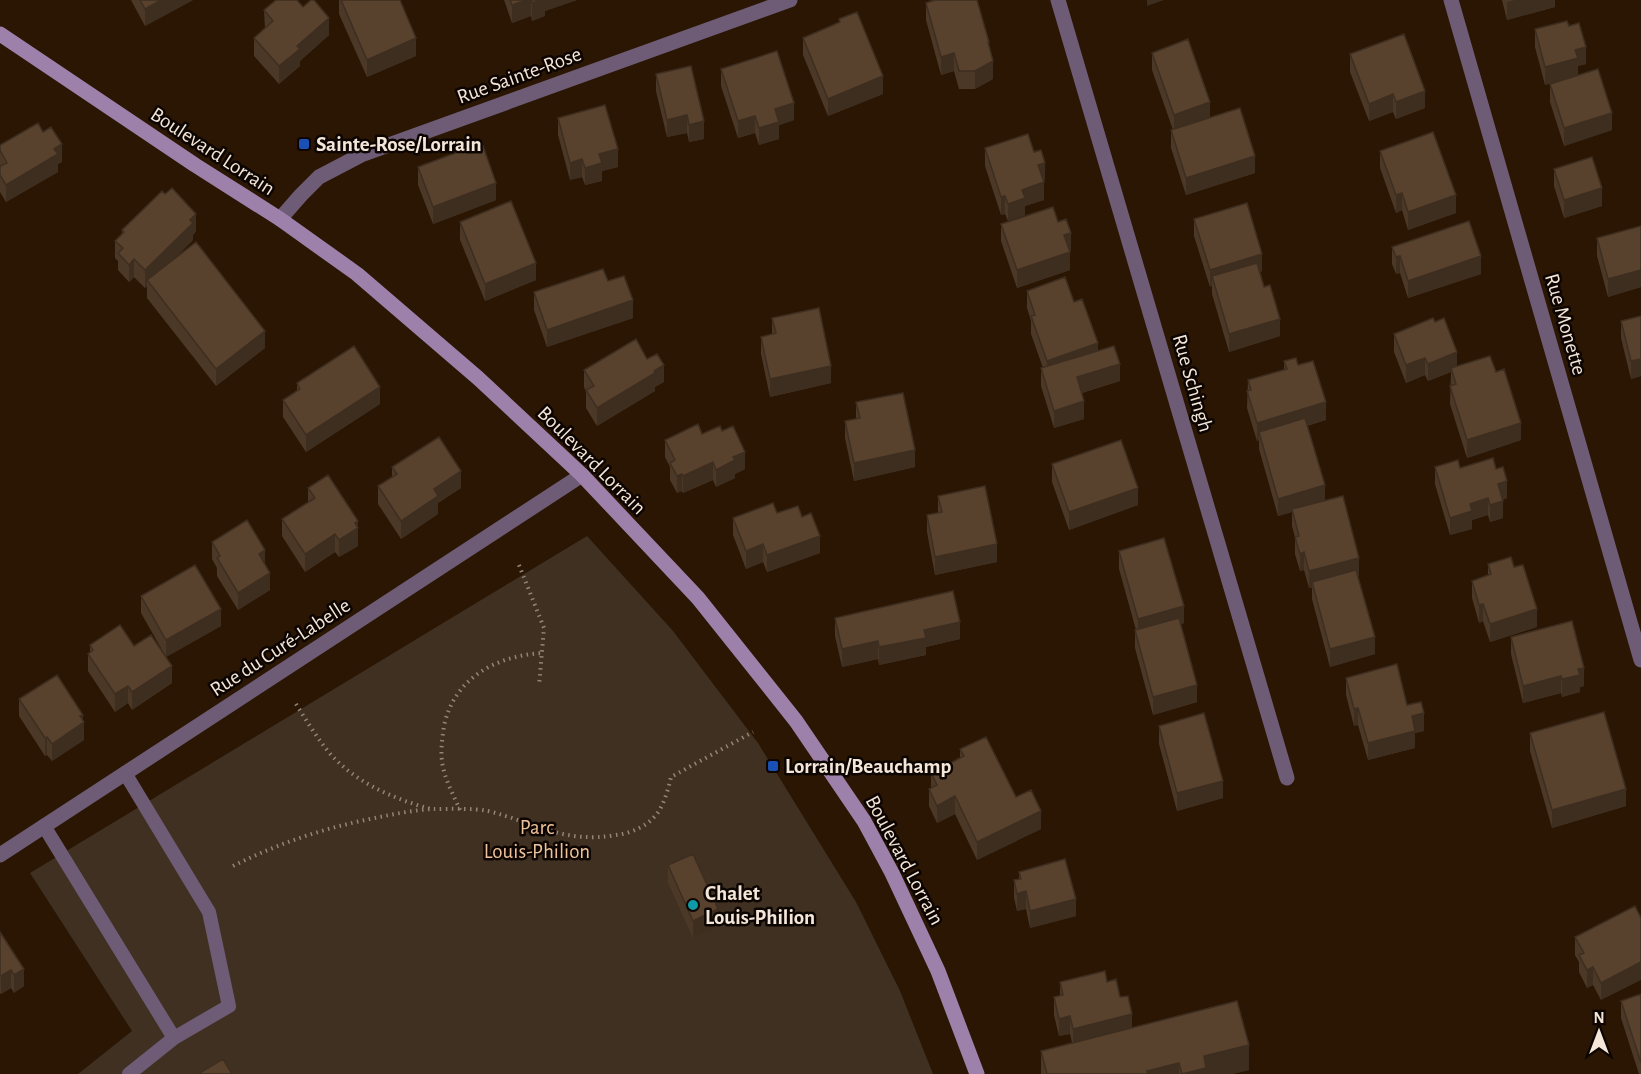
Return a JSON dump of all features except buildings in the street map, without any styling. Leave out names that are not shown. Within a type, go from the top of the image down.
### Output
[{"type":"main road","name":"Boulevard Lorrain","points":[[0,34],[280,219],[357,274],[478,378],[582,476],[698,598],[796,721],[864,821],[892,873],[938,971],[977,1074]]},
{"type":"street","name":"Rue Sainte-Rose","points":[[280,219],[320,177],[361,155],[790,0]]},
{"type":"street","name":"Rue Schingh","points":[[1058,0],[1287,778]]},
{"type":"street","name":"Rue Monette","points":[[1451,0],[1641,660]]},
{"type":"street","name":"Rue du Curé-Labelle","points":[[0,855],[582,476]]},
{"type":"lane","points":[[125,773],[209,912],[229,1005],[174,1038],[129,1074]]},
{"type":"lane","points":[[44,826],[174,1038]]},
{"type":"path","points":[[519,565],[544,628],[540,686]]},
{"type":"path","points":[[460,810],[443,767],[441,741],[452,701],[462,686],[478,673],[502,660],[524,654],[542,653]]},
{"type":"path","points":[[296,704],[328,752],[347,769],[372,787],[433,809]]},
{"type":"path","points":[[233,866],[267,849],[310,833],[398,813],[433,809],[486,811],[577,838],[601,838],[625,833],[643,826],[656,815],[672,777],[753,732]]},
{"type":"green space","name":"Parc Louis-Philion","points":[[587,536],[673,631],[758,743],[856,902],[900,991],[933,1074],[78,1074],[132,1031],[30,873]]},
{"type":"place","name":"Sainte-Rose/Lorrain","points":[[304,144]]},
{"type":"place","name":"Lorrain/Beauchamp","points":[[773,766]]},
{"type":"place","name":"Chalet Louis-Philion","points":[[693,905]]}]
